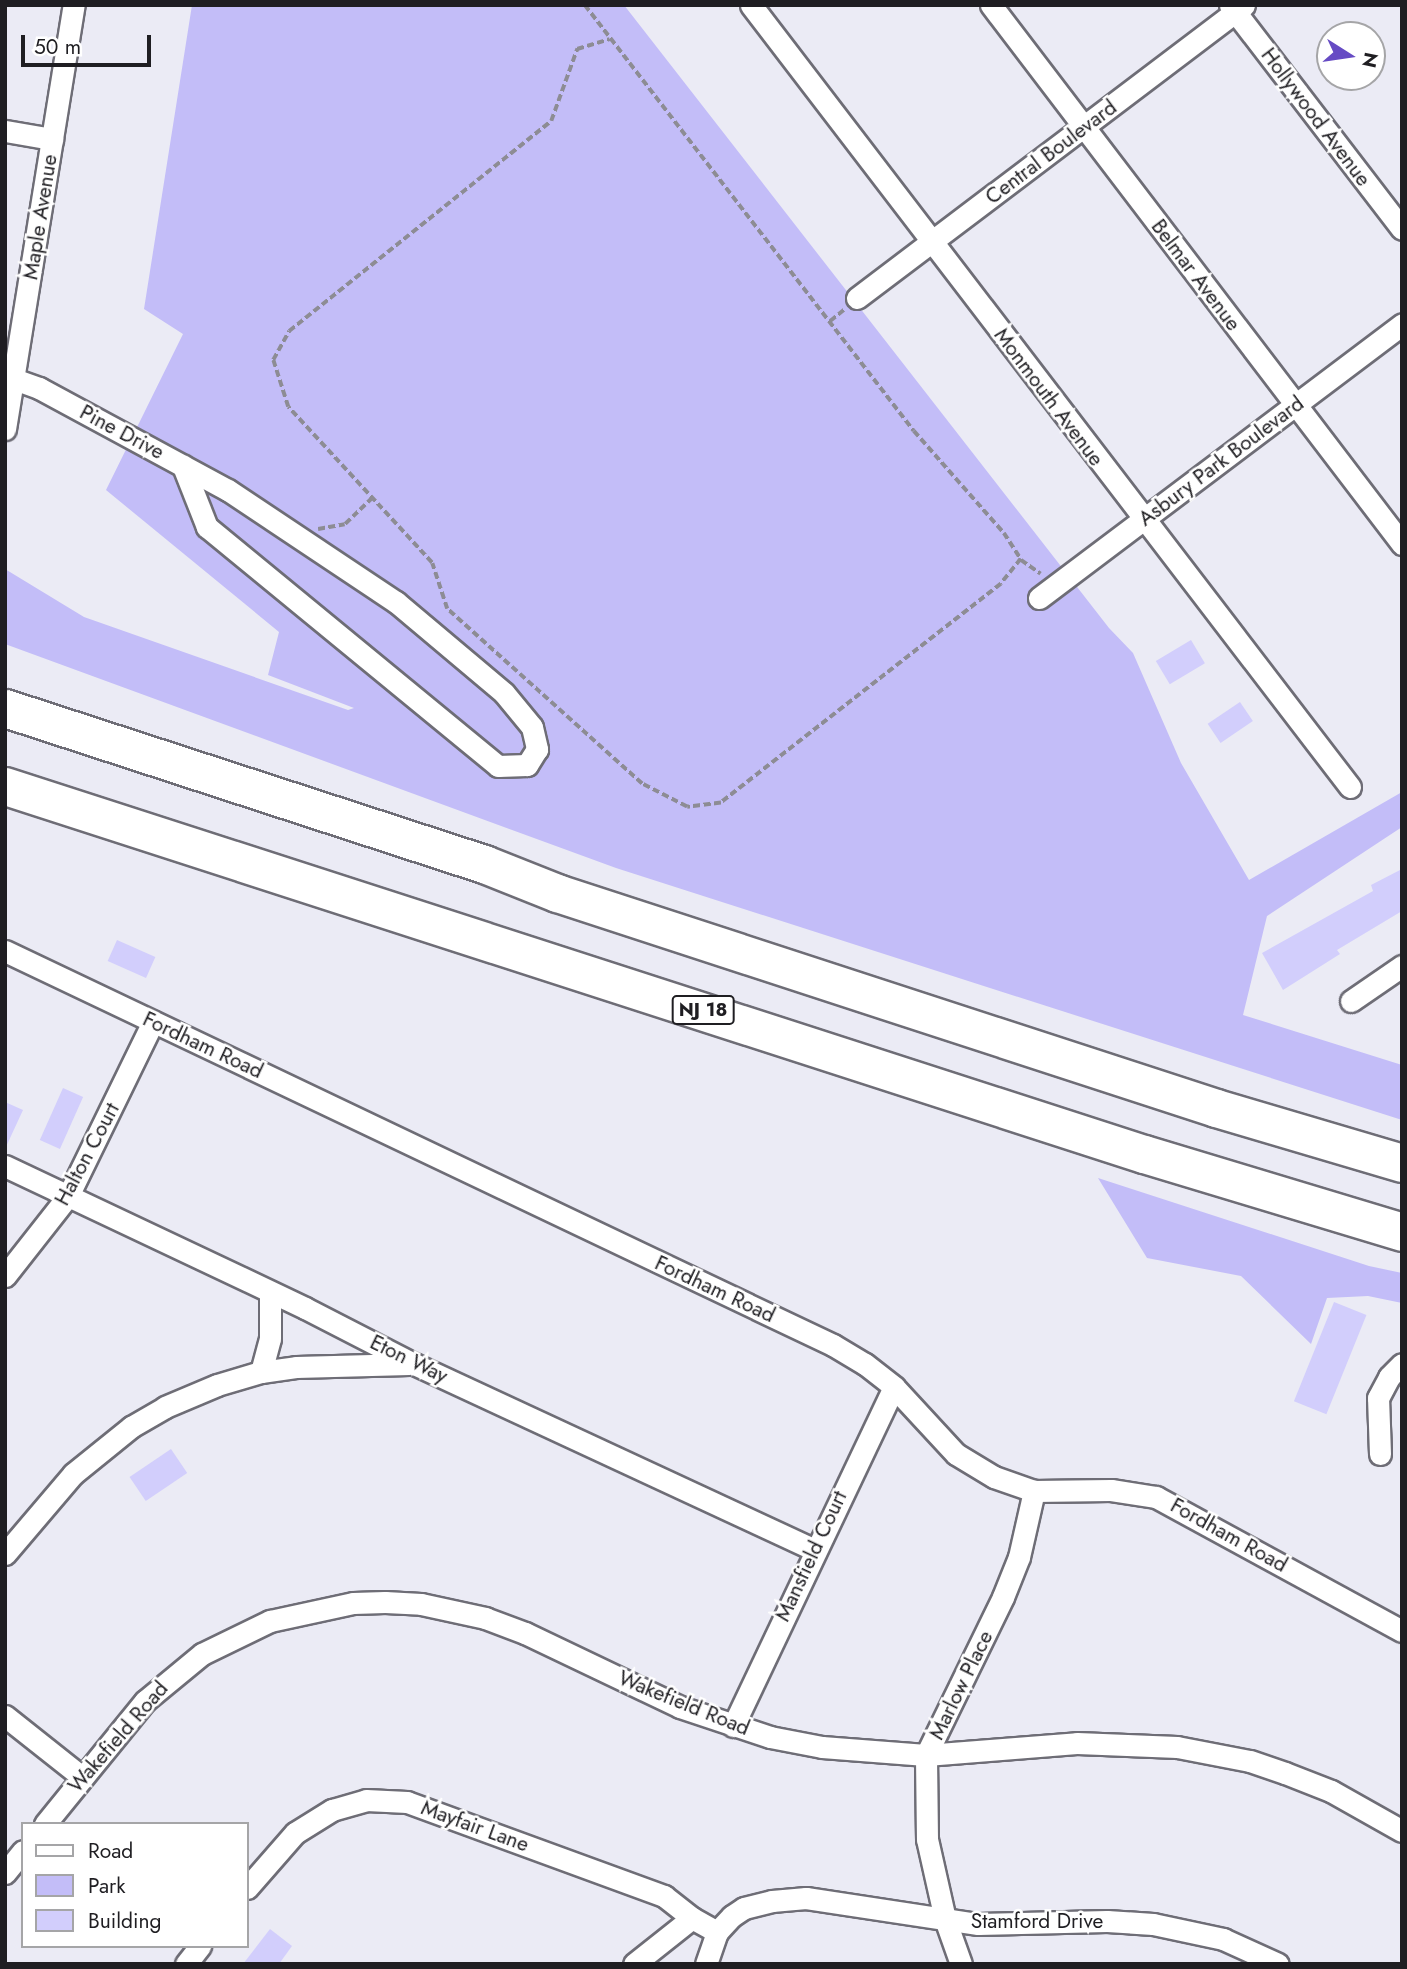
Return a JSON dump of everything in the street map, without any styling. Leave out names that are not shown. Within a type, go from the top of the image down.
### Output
[{"type":"highway","points":[[5,708],[484,864],[557,893],[1216,1108],[1402,1163]]},
{"type":"highway","name":"NJ 18","points":[[5,786],[1144,1154],[1402,1232]]},
{"type":"street","name":"Maple Avenue","points":[[5,429],[74,5]]},
{"type":"street","name":"Monmouth Avenue","points":[[751,5],[1350,787]]},
{"type":"street","name":"Belmar Avenue","points":[[991,5],[1402,544]]},
{"type":"street","name":"Central Boulevard","points":[[858,298],[1084,127],[1236,7]]},
{"type":"street","name":"Hollywood Avenue","points":[[1236,7],[1402,229]]},
{"type":"street","points":[[5,131],[52,139]]},
{"type":"street","name":"Asbury Park Boulevard","points":[[1039,598],[1402,324]]},
{"type":"street","name":"Pine Drive","points":[[14,379],[39,388],[228,489],[396,602],[504,693],[532,727],[537,749],[527,765],[498,766],[207,527],[183,466]]},
{"type":"street","name":"Fordham Road","points":[[5,951],[833,1345],[865,1364],[894,1387],[956,1454],[994,1477],[1034,1491],[1111,1490],[1156,1497],[1402,1631]]},
{"type":"street","points":[[1351,1001],[1402,966]]},
{"type":"street","name":"Halton Court","points":[[5,1276],[68,1196],[153,1021]]},
{"type":"street","name":"Eton Way","points":[[5,1166],[414,1364],[814,1550]]},
{"type":"street","points":[[261,1372],[270,1338],[270,1292]]},
{"type":"street","points":[[5,1554],[72,1474],[131,1427],[165,1406],[217,1385],[261,1372],[296,1367],[414,1364]]},
{"type":"street","points":[[1380,1454],[1378,1398],[1389,1377],[1402,1364]]},
{"type":"street","name":"Mansfield Court","points":[[733,1726],[814,1550],[894,1387]]},
{"type":"street","name":"Marlow Place","points":[[961,1964],[945,1919],[928,1839],[926,1755],[1003,1597],[1019,1557],[1034,1491]]},
{"type":"street","name":"Wakefield Road","points":[[47,1822],[145,1701],[202,1654],[270,1621],[353,1603],[421,1604],[485,1618],[524,1633],[680,1707],[733,1726],[822,1747],[926,1755],[1077,1744],[1138,1743],[1189,1749],[1285,1773],[1331,1791],[1402,1831]]},
{"type":"street","points":[[5,1716],[82,1777]]},
{"type":"street","name":"Mayfair Lane","points":[[248,1887],[279,1848],[313,1820],[349,1804],[384,1800],[427,1807],[664,1896],[692,1918],[717,1932]]},
{"type":"street","points":[[5,1873],[21,1853]]},
{"type":"street","name":"Stamford Drive","points":[[717,1932],[744,1908],[806,1898],[1006,1926],[1107,1921],[1153,1924],[1202,1934],[1242,1957],[1278,1964]]},
{"type":"street","points":[[634,1964],[692,1918]]},
{"type":"street","points":[[706,1964],[717,1932]]},
{"type":"street","points":[[186,1964],[198,1948]]},
{"type":"path","points":[[585,5],[914,431],[1004,533],[1021,559],[1001,583],[721,803],[687,807],[642,784],[447,609],[432,563],[288,407],[273,360],[289,331],[551,121],[577,49],[610,39]]},
{"type":"path","points":[[294,534],[345,524],[372,498]]},
{"type":"green space","points":[[192,5],[624,5],[1109,628],[1133,653],[1181,763],[1249,880],[1402,792],[1402,827],[1267,916],[1243,1015],[1402,1065],[1402,1120],[616,868],[5,644],[5,569],[84,617],[348,710],[354,708],[268,675],[279,632],[106,490],[183,334],[144,309]]},
{"type":"green space","points":[[1098,1178],[1369,1266],[1402,1273],[1402,1303],[1368,1296],[1327,1298],[1311,1344],[1241,1276],[1147,1258]]},
{"type":"building","points":[[1191,640],[1205,663],[1170,684],[1156,661]]},
{"type":"building","points":[[1240,702],[1253,721],[1221,743],[1208,724]]},
{"type":"building","points":[[1402,869],[1402,911],[1337,950],[1340,954],[1283,990],[1262,953],[1373,891],[1371,885]]},
{"type":"building","points":[[117,940],[155,957],[146,978],[108,961]]},
{"type":"building","points":[[63,1088],[83,1097],[60,1149],[40,1140]]},
{"type":"building","points":[[5,1102],[23,1110],[5,1149]]},
{"type":"building","points":[[1334,1302],[1366,1315],[1326,1414],[1294,1401]]},
{"type":"building","points":[[171,1449],[187,1473],[146,1501],[130,1477]]},
{"type":"building","points":[[270,1929],[292,1946],[279,1964],[243,1964]]}]
